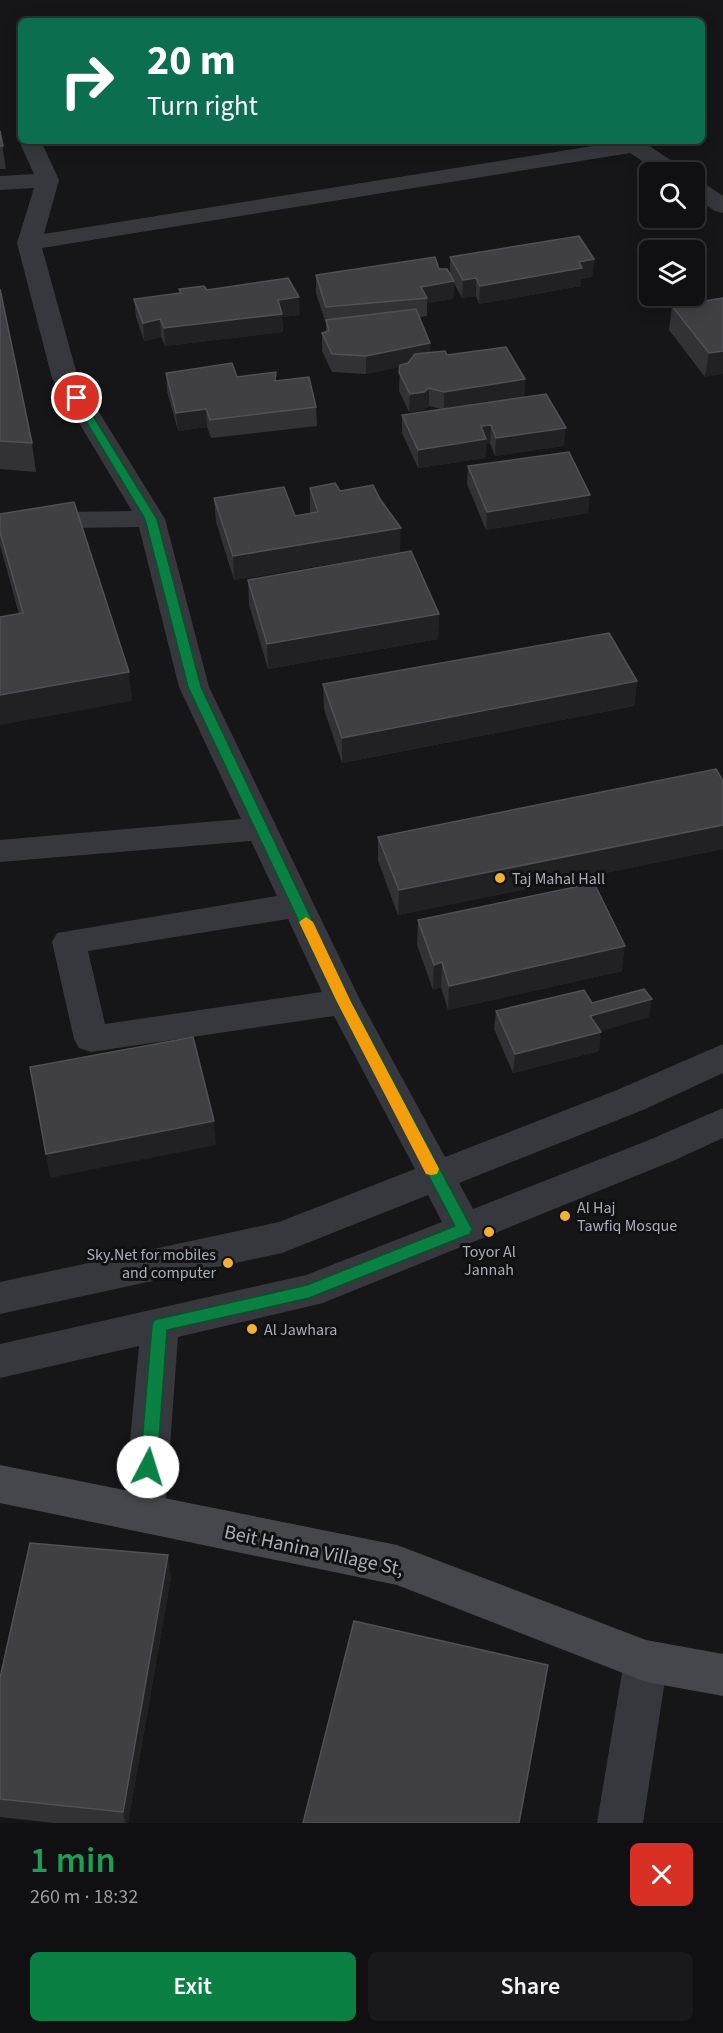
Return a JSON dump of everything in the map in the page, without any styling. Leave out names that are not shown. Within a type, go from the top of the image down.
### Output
[{"type":"street","points":[[31,144],[48,180],[29,243],[64,378],[151,519],[194,687],[344,1002],[465,1229]]},
{"type":"street","points":[[29,243],[634,146],[658,162]]},
{"type":"street","points":[[0,183],[48,180]]},
{"type":"street","points":[[705,195],[723,207]]},
{"type":"street","points":[[0,521],[151,519]]},
{"type":"street","points":[[0,851],[262,829]]},
{"type":"street","points":[[298,905],[69,942],[91,1039],[344,1002]]},
{"type":"street","points":[[0,1298],[282,1237],[630,1100],[723,1058]]},
{"type":"street","points":[[0,1360],[309,1291],[662,1150],[723,1122]]},
{"type":"street","points":[[144,1514],[160,1325]]},
{"type":"street","name":"Beit Hanina Village St,","points":[[0,1484],[397,1565],[646,1661],[723,1675]]},
{"type":"street","points":[[620,1823],[646,1661]]},
{"type":"building","points":[[579,236],[594,259],[579,262],[582,268],[480,286],[476,278],[463,280],[450,257]]},
{"type":"building","points":[[435,257],[439,269],[447,269],[454,281],[421,287],[427,298],[326,307],[316,275]]},
{"type":"building","points":[[288,278],[299,297],[278,300],[282,314],[164,328],[160,319],[143,323],[134,299],[181,293],[179,289],[204,286],[207,290]]},
{"type":"building","points":[[0,289],[32,443],[0,441]]},
{"type":"building","points":[[723,298],[723,351],[709,353],[672,306],[705,306],[705,301]]},
{"type":"building","points":[[416,309],[430,343],[366,356],[332,354],[322,333],[329,331],[326,320]]},
{"type":"building","points":[[506,347],[525,379],[444,392],[429,388],[424,392],[410,394],[399,372],[400,365],[408,363],[415,354],[445,351],[447,355]]},
{"type":"building","points":[[232,363],[237,377],[276,372],[275,381],[309,377],[316,407],[210,420],[206,409],[176,413],[166,373]]},
{"type":"building","points":[[546,394],[566,428],[496,438],[491,425],[481,426],[486,439],[418,450],[402,415]]},
{"type":"building","points":[[569,452],[590,495],[487,512],[468,466]]},
{"type":"building","points":[[335,483],[340,491],[373,485],[401,528],[233,556],[214,498],[284,487],[295,516],[318,512],[310,488]]},
{"type":"building","points":[[74,502],[129,672],[0,695],[0,617],[23,613],[0,532],[0,514]]},
{"type":"building","points":[[411,551],[439,614],[267,644],[248,580]]},
{"type":"building","points":[[609,633],[637,681],[342,738],[323,684]]},
{"type":"building","points":[[716,769],[723,781],[723,825],[399,890],[378,837]]},
{"type":"building","points":[[594,883],[625,946],[449,986],[442,962],[434,965],[418,920]]},
{"type":"building","points":[[644,989],[652,999],[590,1016],[601,1032],[515,1054],[496,1011],[584,990],[592,1003]]},
{"type":"building","points":[[193,1037],[214,1121],[46,1154],[30,1067]]},
{"type":"building","points":[[30,1543],[168,1555],[123,1812],[0,1799],[0,1678]]},
{"type":"building","points":[[354,1621],[548,1665],[519,1823],[303,1823]]},
{"type":"slow traffic","points":[[306,922],[344,1002],[431,1169]]},
{"type":"place","name":"Taj Mahal Hall","points":[[500,878]]},
{"type":"place","name":"Al Haj Tawfiq Mosque","points":[[565,1216]]},
{"type":"place","name":"Toyor Al Jannah","points":[[489,1232]]},
{"type":"place","name":"Sky.Net for mobiles and computer","points":[[228,1263]]},
{"type":"place","name":"Al Jawhara","points":[[252,1329]]},
{"type":"route","points":[[77,398],[151,519],[194,687],[344,1002],[465,1229],[309,1291],[160,1325],[148,1467]]}]
